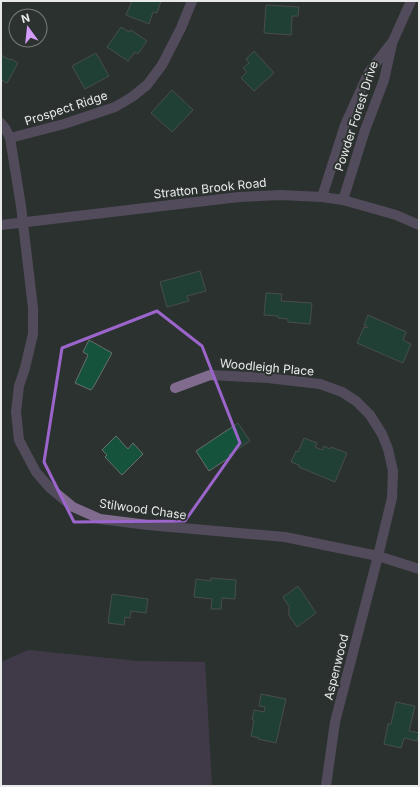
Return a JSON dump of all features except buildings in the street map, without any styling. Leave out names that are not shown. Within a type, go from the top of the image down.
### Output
[{"type":"street","name":"Prospect Ridge","points":[[10,138],[64,124],[115,106],[132,97],[147,84],[162,65],[181,28],[192,1]]},
{"type":"street","name":"Powder Forest Drive","points":[[343,200],[364,130],[384,80],[393,41],[411,1]]},
{"type":"street","name":"Powder Forest Drive","points":[[322,197],[345,125],[369,72],[393,41]]},
{"type":"street","points":[[1,123],[10,138]]},
{"type":"street","name":"Stilwood Chase","points":[[10,138],[23,223],[33,308],[32,334],[19,386],[16,412],[19,440],[36,472],[50,488],[73,508],[100,519],[148,525],[286,537],[378,556],[419,569]]},
{"type":"street","name":"Stratton Brook Road","points":[[1,225],[239,197],[281,195],[322,197],[343,200],[396,215],[419,225]]},
{"type":"street","name":"Woodleigh Place","points":[[175,388],[210,375],[268,378],[320,384],[342,392],[356,401],[370,416],[382,434],[388,449],[393,471],[392,498],[378,556]]},
{"type":"street","name":"Aspenwood","points":[[326,786],[335,722],[378,556]]},
{"type":"highlighted area","points":[[157,311],[202,346],[240,443],[185,521],[74,522],[44,462],[62,348]]},
{"type":"shaded area","points":[[28,650],[138,661],[205,662],[212,786],[1,786],[1,662]]}]
